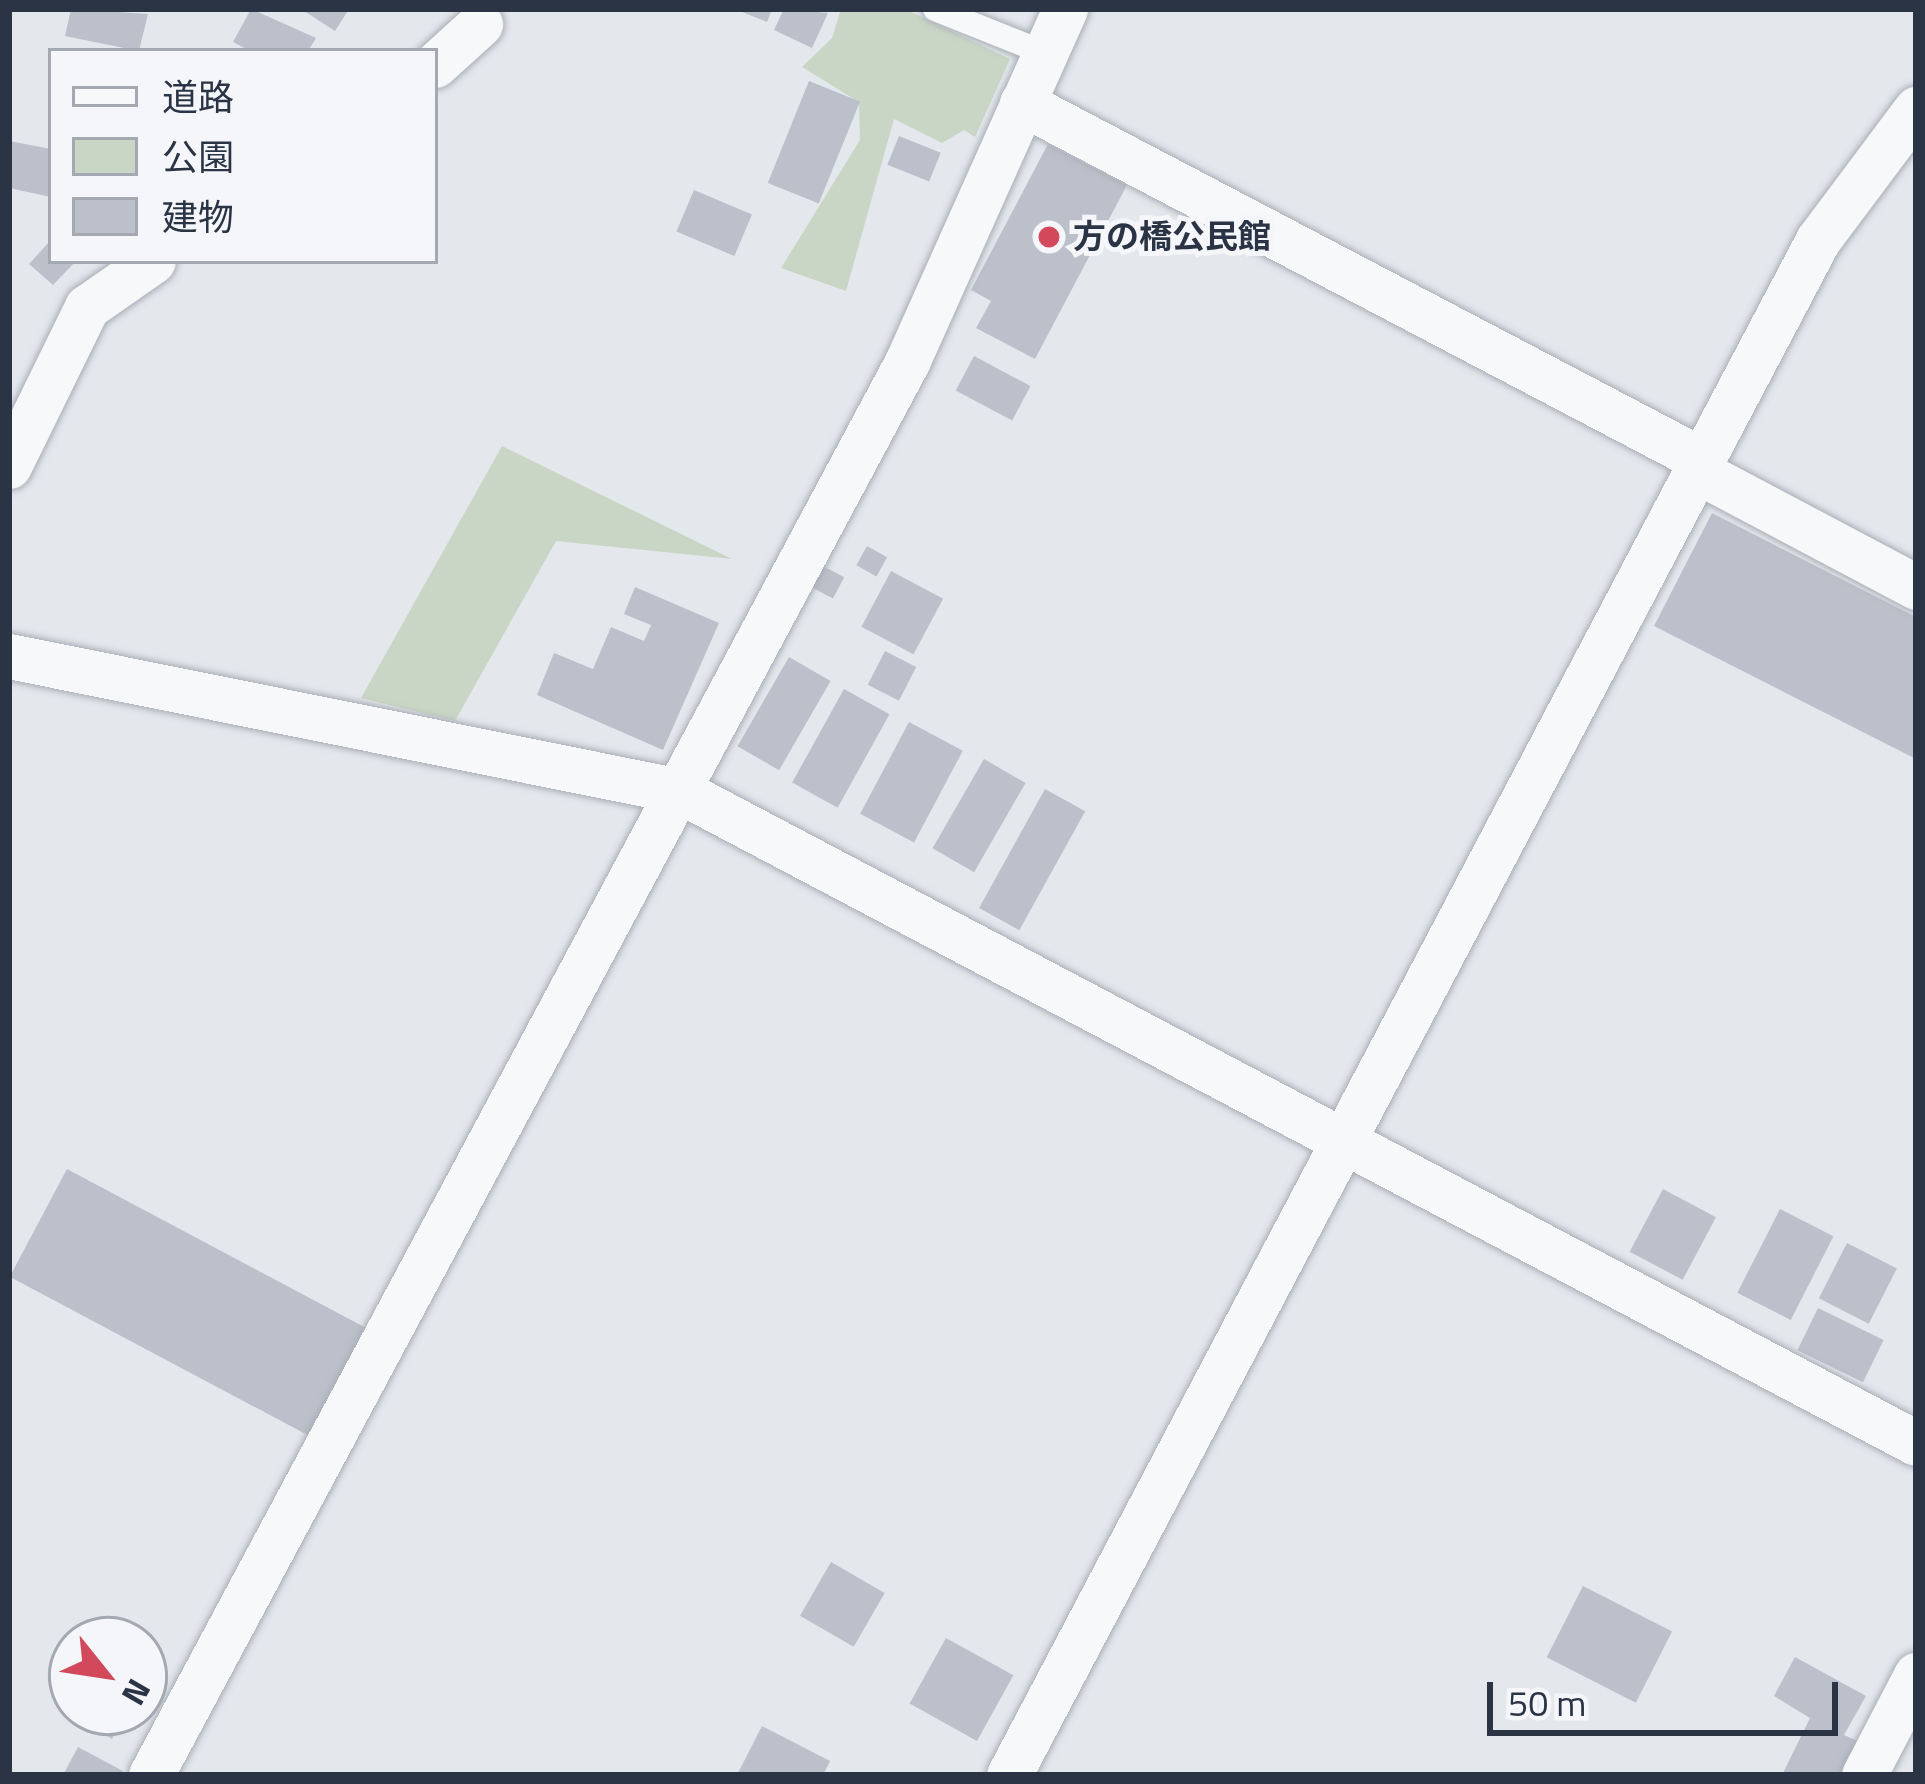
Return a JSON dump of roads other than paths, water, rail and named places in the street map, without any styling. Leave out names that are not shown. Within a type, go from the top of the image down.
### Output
[{"type":"street","points":[[151,1775],[908,360],[1065,9]]},
{"type":"street","points":[[438,61],[480,24]]},
{"type":"street","points":[[1022,103],[1702,466],[1916,587]]},
{"type":"street","points":[[1009,1775],[1348,1141],[1818,240],[1916,109]]},
{"type":"street","points":[[9,466],[87,307],[149,264]]},
{"type":"street","points":[[9,656],[680,791],[1916,1443]]},
{"type":"street","points":[[1864,1775],[1916,1675]]},
{"type":"lane","points":[[935,9],[1045,53]]},
{"type":"place","name":"方の橋公民館","points":[[1049,237]]}]
